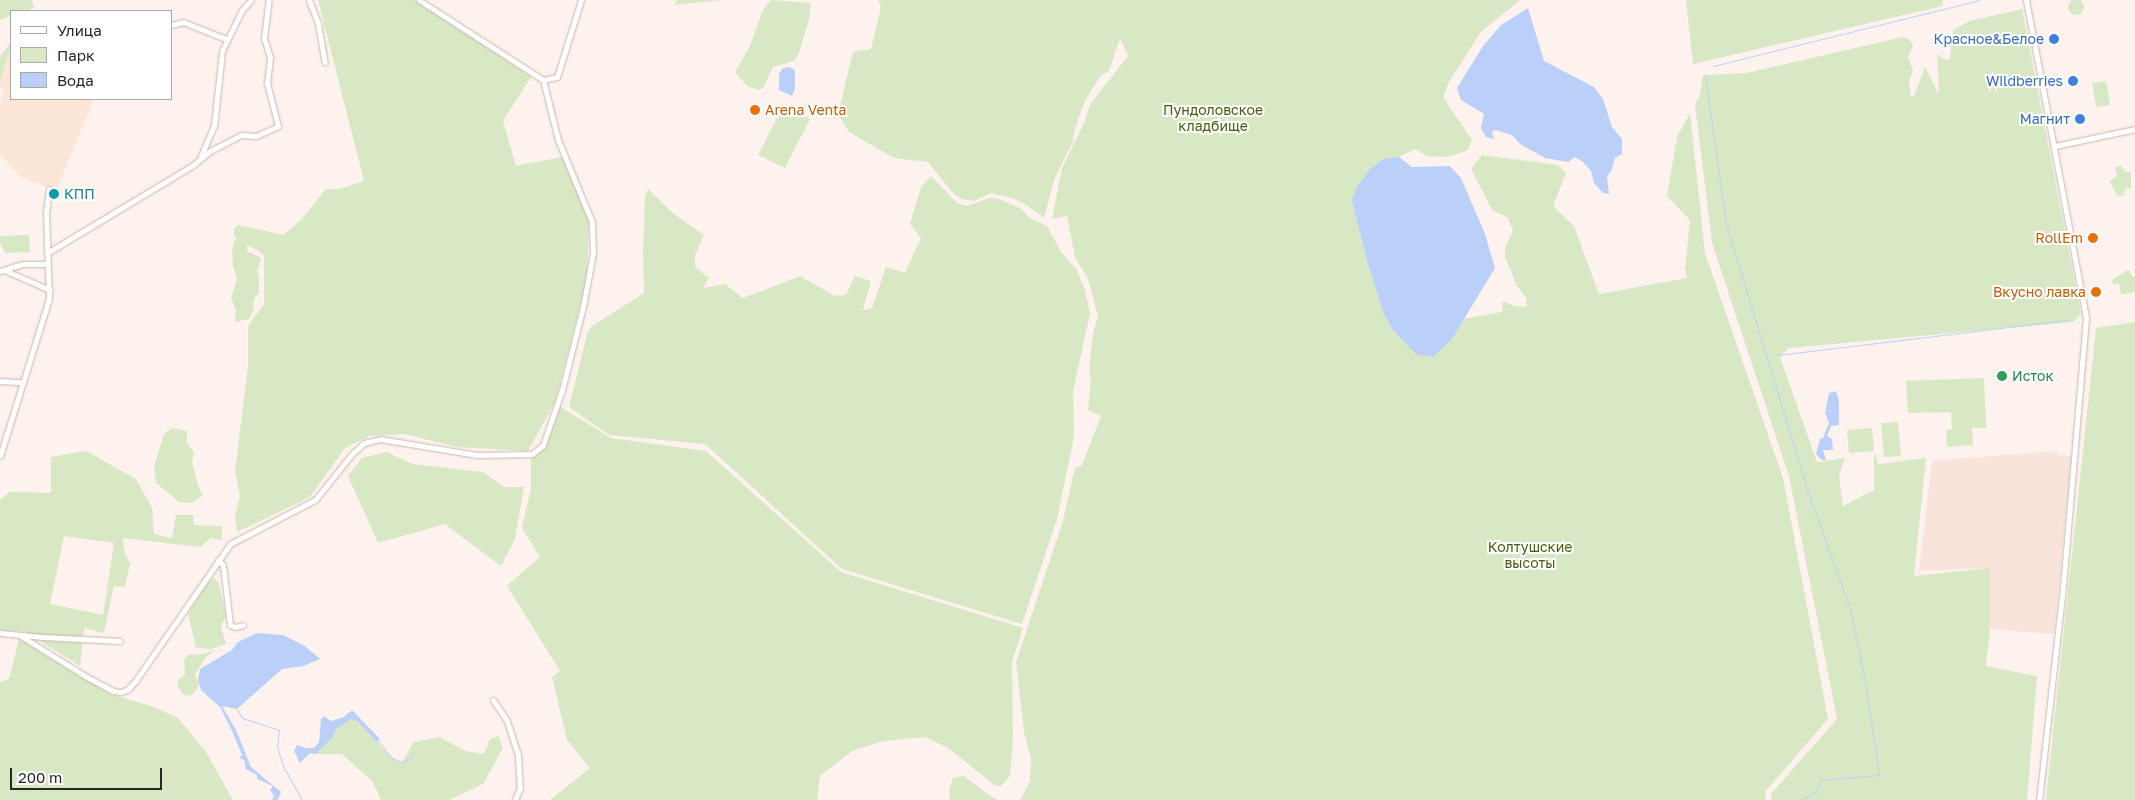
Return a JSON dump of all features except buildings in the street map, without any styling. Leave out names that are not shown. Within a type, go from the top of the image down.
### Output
[{"type":"street","points":[[198,160],[207,145],[214,126],[217,81],[226,39],[242,10],[251,0]]},
{"type":"street","points":[[47,253],[134,202],[210,151],[241,135],[256,136],[278,126],[267,83],[270,58],[264,38],[269,0]]},
{"type":"street","points":[[309,0],[318,24],[325,62]]},
{"type":"street","points":[[21,636],[113,691],[128,689],[148,665],[218,560],[236,539],[314,500],[352,454],[364,443],[380,439],[478,455],[532,454],[543,445],[562,390],[583,307],[593,245],[592,222],[558,140],[543,80],[419,0]]},
{"type":"street","points":[[543,80],[557,77],[581,0]]},
{"type":"street","points":[[2026,0],[2081,282],[2086,327],[2062,596],[2039,800]]},
{"type":"street","points":[[172,25],[183,22],[226,39]]},
{"type":"street","points":[[2055,146],[2135,130]]},
{"type":"street","points":[[0,456],[49,299],[46,212],[49,189]]},
{"type":"street","points":[[2,270],[23,264],[48,264]]},
{"type":"street","points":[[2,270],[50,290]]},
{"type":"street","points":[[0,381],[22,382]]},
{"type":"street","points":[[218,560],[223,565],[230,625],[235,627],[243,625]]},
{"type":"street","points":[[0,633],[21,636],[120,641]]},
{"type":"street","points":[[493,700],[507,721],[518,755],[520,788],[515,800]]},
{"type":"shaded area","points":[[10,50],[10,100],[94,100],[56,191],[20,177],[0,154],[0,104],[4,89],[0,87],[0,80]]},
{"type":"shaded area","points":[[2057,451],[2057,455],[2072,456],[2054,634],[1990,629],[1990,568],[1919,571],[1932,461]]},
{"type":"green space","points":[[2076,-1],[2084,7],[2076,15],[2068,7]]},
{"type":"green space","points":[[0,0],[32,0],[34,8],[10,10],[10,16],[0,20]]},
{"type":"green space","points":[[318,0],[418,0],[531,77],[503,121],[516,166],[562,157],[575,182],[589,221],[587,279],[555,402],[528,451],[457,447],[404,434],[369,436],[345,448],[310,497],[237,532],[235,516],[240,496],[235,472],[248,365],[248,326],[264,304],[264,256],[247,245],[247,251],[261,258],[257,272],[259,275],[259,293],[254,299],[253,311],[249,319],[235,322],[236,310],[231,298],[237,279],[232,253],[234,241],[237,240],[234,236],[234,229],[238,225],[283,235],[300,221],[326,189],[339,189],[364,181]]},
{"type":"green space","points":[[678,0],[721,0],[674,5]]},
{"type":"green space","points":[[771,0],[811,3],[809,20],[798,56],[794,61],[773,67],[763,88],[758,90],[747,86],[735,72],[749,48],[764,8]]},
{"type":"green space","points":[[878,0],[1520,0],[1481,32],[1449,82],[1443,97],[1472,140],[1467,151],[1446,157],[1427,156],[1415,149],[1399,157],[1384,159],[1395,333],[1400,330],[1502,312],[1503,301],[1514,306],[1527,307],[1526,298],[1516,284],[1505,257],[1505,248],[1513,231],[1508,218],[1492,210],[1471,169],[1482,155],[1558,165],[1566,173],[1553,206],[1574,226],[1599,294],[1687,278],[1685,269],[1690,220],[1667,196],[1677,137],[1690,113],[1705,253],[1783,478],[1828,719],[1765,792],[1766,800],[1020,800],[1030,781],[1031,759],[1024,732],[1016,662],[1063,521],[1075,468],[1082,465],[1101,416],[1088,410],[1093,333],[1098,316],[1088,279],[1075,257],[1067,216],[1052,219],[1062,168],[1084,123],[1091,103],[1128,56],[1120,38],[1109,71],[1101,75],[1085,101],[1075,128],[1072,144],[1055,177],[1044,218],[1025,204],[1012,198],[991,193],[974,201],[961,199],[953,193],[928,162],[894,158],[849,132],[838,114],[853,52],[871,49],[881,7]]},
{"type":"green space","points":[[1686,0],[1943,0],[1942,6],[1693,64]]},
{"type":"green space","points":[[2022,9],[2081,314],[2073,322],[1789,348],[1780,357],[1817,462],[1845,458],[1839,476],[1843,506],[1874,490],[1874,451],[1878,464],[1926,458],[1914,576],[1990,568],[1990,629],[1986,666],[2037,676],[2027,800],[1771,800],[1771,794],[1837,719],[1789,476],[1712,243],[1695,104],[1700,95],[1703,75],[1746,73],[1903,37],[1909,39],[1913,45],[1908,58],[1913,70],[1909,81],[1911,97],[1914,96],[1925,67],[1938,93],[1937,54],[1946,60],[1950,58],[1953,30],[1970,21]]},
{"type":"green space","points":[[10,43],[10,50],[0,80],[0,56]]},
{"type":"green space","points":[[2106,81],[2110,105],[2096,107],[2092,83]]},
{"type":"green space","points":[[783,106],[810,119],[785,168],[758,155]]},
{"type":"green space","points":[[2121,166],[2126,172],[2131,172],[2131,188],[2125,189],[2124,195],[2117,196],[2110,181],[2117,176],[2115,167]]},
{"type":"green space","points":[[931,176],[957,203],[967,206],[989,198],[999,199],[1020,208],[1030,218],[1047,226],[1061,252],[1077,270],[1085,290],[1090,313],[1073,391],[1074,437],[1057,519],[1022,624],[842,569],[705,444],[609,435],[569,407],[587,334],[592,326],[644,293],[645,196],[648,189],[674,214],[704,235],[695,255],[695,267],[709,278],[703,288],[725,284],[743,298],[800,276],[835,296],[846,295],[855,276],[871,281],[863,310],[872,308],[886,267],[905,273],[921,238],[910,224],[921,187]]},
{"type":"green space","points":[[29,235],[30,252],[5,253],[0,243],[0,236]]},
{"type":"green space","points":[[2128,270],[2135,277],[2135,292],[2121,295],[2119,284],[2113,284],[2112,280]]},
{"type":"green space","points":[[2135,322],[2135,800],[2046,800],[2096,328]]},
{"type":"green space","points":[[1984,378],[1986,428],[1972,428],[1973,445],[1947,447],[1946,430],[1952,429],[1951,412],[1908,413],[1906,381]]},
{"type":"green space","points":[[559,406],[611,438],[706,451],[841,572],[1023,628],[1012,662],[1013,739],[1010,776],[1001,786],[996,786],[948,748],[925,737],[883,741],[852,751],[820,776],[817,800],[550,800],[590,768],[567,740],[552,677],[560,671],[507,586],[540,557],[522,528],[531,489],[531,458],[545,443]]},
{"type":"green space","points":[[1898,422],[1901,456],[1884,457],[1881,423]]},
{"type":"green space","points":[[172,428],[187,431],[187,443],[194,452],[192,463],[199,488],[203,495],[192,503],[179,502],[156,483],[154,467],[164,434]]},
{"type":"green space","points":[[1872,428],[1874,451],[1849,453],[1847,430]]},
{"type":"green space","points":[[86,451],[136,479],[152,508],[154,534],[172,538],[176,515],[193,515],[194,525],[222,526],[222,540],[211,538],[200,547],[123,538],[124,551],[130,564],[125,587],[114,586],[104,633],[84,628],[80,666],[24,631],[0,631],[0,500],[10,492],[51,493],[51,457]],"holes":[[[64,536],[114,543],[103,615],[50,604]]]},
{"type":"green space","points":[[387,452],[412,464],[483,472],[504,487],[524,487],[515,539],[501,566],[445,524],[378,543],[348,476],[362,458]]},
{"type":"green space","points":[[214,578],[219,583],[226,617],[221,626],[226,644],[211,649],[196,648],[188,613],[208,581]]},
{"type":"green space","points":[[19,639],[110,694],[154,707],[178,718],[206,752],[233,800],[0,800],[0,682],[9,679]]},
{"type":"green space","points":[[216,649],[205,658],[195,676],[199,684],[195,692],[190,696],[183,694],[177,686],[179,679],[185,674],[184,660],[187,655],[203,654]]},
{"type":"green space","points":[[351,719],[358,722],[392,758],[402,762],[414,742],[440,737],[465,751],[484,754],[490,739],[498,736],[503,748],[483,784],[449,800],[381,800],[373,782],[342,754],[316,754],[333,737],[335,730]]},
{"type":"green space","points":[[964,776],[998,800],[950,800],[949,790],[953,778]]},
{"type":"water","points":[[1528,8],[1544,61],[1594,87],[1603,99],[1612,127],[1622,139],[1622,154],[1615,158],[1611,172],[1607,176],[1609,194],[1603,193],[1594,183],[1591,171],[1583,162],[1575,157],[1568,162],[1545,158],[1520,144],[1512,135],[1495,130],[1492,132],[1494,139],[1486,137],[1481,128],[1484,114],[1461,100],[1457,88],[1483,46],[1501,25]]},
{"type":"water","points":[[789,67],[795,70],[795,89],[792,96],[779,90],[779,74],[783,68]]},
{"type":"water","points":[[1399,157],[1412,167],[1450,166],[1461,178],[1485,234],[1495,268],[1452,339],[1433,357],[1417,355],[1393,330],[1384,315],[1368,264],[1352,201],[1357,187],[1370,169],[1384,159]]},
{"type":"water","points":[[1836,391],[1839,401],[1839,425],[1831,426],[1827,436],[1832,439],[1833,450],[1823,450],[1826,460],[1822,460],[1816,454],[1820,439],[1823,438],[1829,423],[1825,413],[1829,393]]},
{"type":"water","points":[[257,633],[283,635],[305,646],[320,659],[303,666],[282,669],[237,709],[222,706],[236,730],[251,767],[281,792],[278,800],[272,800],[274,796],[270,790],[273,786],[257,779],[257,775],[246,769],[244,760],[239,758],[242,755],[220,707],[201,690],[198,680],[200,669],[232,650],[238,642]]},
{"type":"water","points":[[352,710],[380,739],[377,742],[358,722],[351,719],[335,730],[333,737],[316,754],[310,753],[300,763],[294,751],[297,745],[305,748],[314,748],[319,742],[321,719],[324,716],[331,721],[344,717]]},
{"type":"waterway","points":[[1713,66],[1979,0]]},
{"type":"waterway","points":[[1705,75],[1726,224],[1809,495],[1850,609],[1865,681],[1879,775],[1820,780],[1816,792],[1801,800]]},
{"type":"waterway","points":[[1777,355],[2068,320]]},
{"type":"waterway","points":[[237,709],[242,718],[279,730],[277,746],[283,766],[302,800]]},
{"type":"waterway","points":[[378,741],[392,758],[402,762],[411,757],[413,751]]},
{"type":"place","name":"Красное&Белое","points":[[2054,39]]},
{"type":"place","name":"Wildberries","points":[[2073,81]]},
{"type":"place","name":"Arena Venta","points":[[755,110]]},
{"type":"place","name":"Магнит","points":[[2080,119]]},
{"type":"place","name":"КПП","points":[[54,194]]},
{"type":"place","name":"RollEm","points":[[2093,238]]},
{"type":"place","name":"Вкусно лавка","points":[[2096,292]]},
{"type":"place","name":"Исток","points":[[2002,376]]},
{"type":"park label","name":"Пундоловское кладбище","points":[[1213,118]]},
{"type":"park label","name":"Колтушские высоты","points":[[1530,556]]}]
